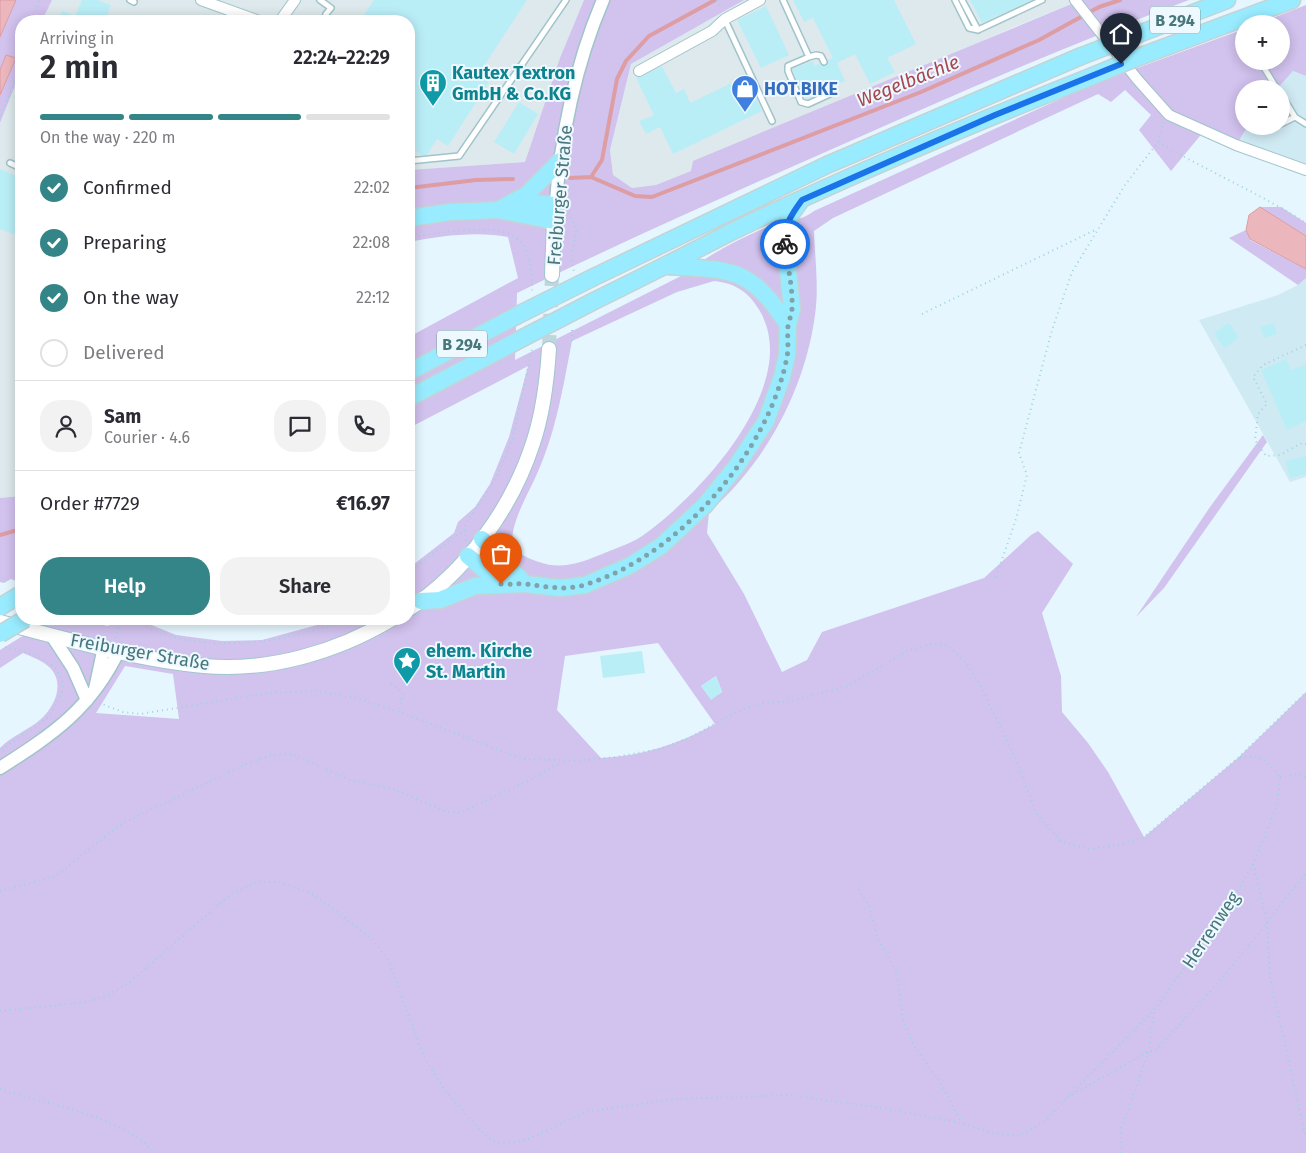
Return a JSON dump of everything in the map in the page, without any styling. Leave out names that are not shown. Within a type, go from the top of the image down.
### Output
[{"type":"highway","name":"B 294","points":[[415,369],[594,277],[827,165],[1079,57],[1228,0]]},
{"type":"highway","name":"B 294","points":[[415,395],[594,302],[802,200],[995,115],[1136,58],[1292,0]]},
{"type":"highway","points":[[498,210],[526,195],[560,161]]},
{"type":"highway","points":[[415,605],[440,600],[475,586],[526,584],[560,588],[585,585],[629,566],[661,546],[698,512],[718,490],[766,421],[788,355],[788,325],[792,309],[784,232],[791,214],[802,200]]},
{"type":"highway","points":[[514,202],[555,213]]},
{"type":"highway","points":[[415,217],[450,212],[498,210],[555,213]]},
{"type":"highway","points":[[667,266],[720,270],[748,279],[766,294],[788,325]]},
{"type":"highway","points":[[475,548],[526,584]]},
{"type":"highway","points":[[475,548],[501,584]]},
{"type":"highway","points":[[0,607],[15,598]]},
{"type":"highway","points":[[0,634],[15,625]]},
{"type":"main road","name":"Freiburger Straße","points":[[552,276],[555,213]]},
{"type":"main road","points":[[415,605],[455,571],[475,548],[507,500],[533,443],[543,403],[549,349]]},
{"type":"main road","name":"Freiburger Straße","points":[[0,622],[112,649],[204,666],[245,666],[308,655],[356,639],[381,625]]},
{"type":"street","points":[[201,0],[242,15]]},
{"type":"street","points":[[284,15],[295,0]]},
{"type":"street","name":"Freiburger Straße","points":[[555,213],[560,161],[574,87],[586,46],[603,0]]},
{"type":"street","points":[[639,71],[712,32],[725,19],[760,0]]},
{"type":"street","points":[[1078,4],[1169,115],[1236,145],[1306,170]]},
{"type":"street","points":[[52,636],[91,696]]},
{"type":"street","points":[[1,762],[64,724],[105,679],[112,649]]},
{"type":"lane","points":[[320,0],[330,8],[326,14]]},
{"type":"lane","points":[[415,160],[459,156],[566,0]]},
{"type":"lane","points":[[783,0],[809,57]]},
{"type":"lane","points":[[955,0],[969,28],[978,30],[1042,0]]},
{"type":"lane","points":[[962,0],[978,30]]},
{"type":"lane","points":[[725,19],[772,121]]},
{"type":"lane","points":[[824,62],[821,56],[816,54],[788,66],[788,71],[801,102],[808,104],[834,92],[834,86]]},
{"type":"lane","points":[[1290,109],[1295,117],[1306,124]]},
{"type":"lane","points":[[1290,120],[1295,117]]},
{"type":"lane","points":[[10,163],[15,165]]},
{"type":"path","points":[[35,15],[39,0]]},
{"type":"path","points":[[717,0],[720,6]]},
{"type":"path","points":[[0,114],[15,83]]},
{"type":"path","points":[[996,577],[1016,519],[1027,474],[1019,453],[1052,330],[1072,272],[1096,229],[1125,185],[1158,142],[1162,124],[1169,115]]},
{"type":"path","points":[[1158,142],[1200,167],[1281,207],[1306,223]]},
{"type":"path","points":[[555,213],[572,218],[577,229],[571,258]]},
{"type":"path","points":[[922,314],[1096,229]]},
{"type":"path","points":[[1306,345],[1263,366],[1253,377],[1266,404],[1258,414],[1255,440],[1266,456],[1280,455],[1302,443],[1306,444]]},
{"type":"path","points":[[475,548],[465,540],[463,532],[465,525],[478,507]]},
{"type":"path","points":[[415,568],[454,536],[463,532]]},
{"type":"path","points":[[112,649],[119,625]]},
{"type":"path","points":[[143,625],[171,637],[216,644],[237,644],[285,638],[331,625]]},
{"type":"path","points":[[91,696],[123,712],[140,714],[269,693],[318,691],[355,698],[399,712],[523,759],[562,762],[615,758],[660,749],[689,738],[738,711],[761,703],[791,701],[848,686],[908,651],[932,644],[946,645],[964,660],[982,688],[1020,769],[1036,814],[1061,841],[1088,849],[1119,845],[1144,837],[1240,757],[1306,692]]},
{"type":"path","points":[[0,645],[42,657],[53,665],[63,680],[62,692],[56,708],[42,722],[4,749],[1,762]]},
{"type":"path","points":[[391,684],[403,693],[399,712]]},
{"type":"path","points":[[0,891],[56,876],[121,824],[246,764],[273,755],[292,754],[350,780],[393,789],[447,812],[461,812],[526,782],[562,762]]},
{"type":"path","points":[[1240,757],[1252,755],[1265,760],[1280,777],[1296,774],[1306,777]]},
{"type":"path","name":"Herrenweg","points":[[0,1011],[88,1002],[110,994],[130,982],[232,894],[258,882],[280,882],[315,895],[371,938],[389,962],[423,1055],[440,1082],[480,1130],[490,1139],[500,1142],[516,1142],[530,1138],[586,1112],[676,1099],[789,1096],[876,1107],[962,1123],[992,1133],[1019,1136],[1046,1120],[1154,1010],[1229,906],[1253,864],[1277,806],[1280,794],[1280,777]]},
{"type":"path","points":[[1253,864],[1267,922],[1270,978],[1305,1134]]},
{"type":"path","points":[[1068,1097],[1149,1051],[1155,1051],[1164,1039],[1185,1020],[1227,973],[1306,874]]},
{"type":"path","points":[[858,889],[870,906],[878,939],[897,972],[903,1019],[914,1046],[940,1082],[962,1123]]},
{"type":"path","points":[[1120,1153],[1121,1129],[1149,1051],[1154,1010]]},
{"type":"path","points":[[0,1089],[105,1122],[144,1141],[154,1153]]},
{"type":"shaded area","points":[[0,0],[16,0],[0,37]]},
{"type":"shaded area","points":[[16,0],[52,0],[45,15],[15,15],[15,86],[0,123],[0,37]]},
{"type":"shaded area","points":[[52,0],[584,0],[560,59],[525,162],[415,170],[415,15],[45,15]]},
{"type":"shaded area","points":[[584,0],[744,0],[631,64],[610,150],[613,175],[632,188],[656,185],[691,171],[693,161],[1081,0],[1189,0],[1053,53],[919,111],[673,220],[517,293],[515,360],[683,275],[715,253],[750,234],[780,222],[803,218],[814,211],[1091,85],[1235,32],[1235,70],[1290,70],[1290,15],[1280,15],[1306,5],[1306,76],[1293,71],[1285,80],[1235,80],[1235,135],[1242,135],[1236,145],[1204,131],[1171,171],[1139,130],[1151,115],[1125,90],[1111,102],[1098,94],[833,218],[814,231],[817,284],[816,305],[810,343],[802,370],[780,423],[765,448],[730,493],[709,512],[707,533],[744,594],[782,672],[807,660],[822,632],[984,578],[1031,535],[1038,531],[1073,564],[1042,613],[1061,676],[1062,712],[1088,743],[1108,772],[1144,837],[1239,757],[1306,692],[1306,1153],[0,1153],[0,748],[47,713],[55,699],[57,683],[51,669],[42,662],[23,653],[0,668],[0,650],[40,625],[152,625],[176,635],[222,641],[262,640],[317,625],[415,625],[415,563],[454,533],[458,522],[475,507],[490,484],[509,437],[528,366],[415,425],[415,334],[518,278],[508,237],[484,234],[458,235],[415,241],[415,170],[525,162],[560,58]],"holes":[[[714,281],[742,290],[757,306],[770,342],[767,374],[756,406],[738,438],[715,468],[690,495],[665,518],[638,538],[625,545],[574,564],[548,565],[523,556],[514,547],[514,528],[520,509],[549,443],[558,410],[572,341],[677,292]],[[658,643],[715,724],[660,748],[631,755],[601,758],[557,710],[565,656]],[[125,666],[173,674],[179,719],[96,713]],[[716,676],[722,692],[711,699],[701,686]]]},
{"type":"shaded area","points":[[744,0],[1081,0],[1014,27],[656,185],[632,188],[613,176],[610,150],[631,64]]},
{"type":"shaded area","points":[[6,55],[15,58],[0,95],[0,70]]},
{"type":"shaded area","points":[[1293,71],[1306,76],[1306,170],[1236,145],[1242,135],[1290,135],[1290,80],[1285,80]]},
{"type":"shaded area","points":[[15,86],[15,497],[0,498],[0,123]]},
{"type":"shaded area","points":[[1260,207],[1281,207],[1306,223],[1306,236]]},
{"type":"shaded area","points":[[1260,207],[1306,236],[1306,269],[1250,239],[1246,230],[1249,215]]},
{"type":"shaded area","points":[[1246,230],[1250,240],[1306,269],[1306,278],[1298,285],[1229,238]]},
{"type":"shaded area","points":[[1306,278],[1306,477],[1290,482],[1199,320],[1278,295],[1298,285]]},
{"type":"shaded area","points":[[1263,435],[1267,442],[1164,588],[1136,617],[1210,507]]},
{"type":"shaded area","points":[[15,497],[15,581],[11,579],[4,583],[0,582],[0,498]]},
{"type":"building","points":[[82,0],[97,0],[111,5],[107,15],[75,15]]},
{"type":"building","name":"Kautex Textron GmbH & Co.KG","points":[[374,0],[527,0],[478,75],[489,82],[448,146],[437,139],[427,155],[422,155],[415,151],[415,15],[364,15]]},
{"type":"building","points":[[793,0],[894,0],[916,44],[887,58],[895,72],[870,84],[855,54],[837,63],[845,81],[838,84],[832,82],[830,88],[805,99],[792,69],[813,61],[815,66],[820,63],[826,66],[828,60],[833,58],[813,18],[804,22]]},
{"type":"building","points":[[970,0],[1032,0],[982,23]]},
{"type":"building","points":[[766,6],[789,55],[761,68],[737,20]]},
{"type":"building","points":[[62,11],[72,15],[60,15]]},
{"type":"building","points":[[662,66],[676,93],[684,89],[690,103],[746,76],[762,111],[673,154],[660,127],[646,134],[639,121],[654,115],[636,78]]},
{"type":"building","points":[[519,102],[538,114],[514,154],[494,142]]},
{"type":"building","points":[[0,169],[15,175],[15,235],[0,229]]},
{"type":"building","points":[[1274,323],[1277,334],[1264,338],[1260,327]]},
{"type":"building","points":[[1230,324],[1239,338],[1224,348],[1214,333]]},
{"type":"building","points":[[1286,359],[1291,370],[1306,364],[1306,421],[1287,430],[1261,370]]},
{"type":"building","points":[[1306,456],[1306,474],[1290,478],[1285,461]]},
{"type":"building","points":[[642,651],[645,673],[603,678],[600,656]]},
{"type":"building","points":[[716,676],[722,692],[711,700],[701,686]]},
{"type":"waterway","points":[[591,177],[602,160],[617,79],[626,61],[649,36],[715,0]]},
{"type":"waterway","name":"Wegelbächle","points":[[591,177],[635,196],[652,197],[921,92],[1039,40],[1099,7],[1120,0]]},
{"type":"waterway","points":[[570,178],[591,177]]},
{"type":"waterway","points":[[415,187],[476,180],[513,179]]},
{"type":"waterway","points":[[0,535],[15,531]]},
{"type":"tunnel","points":[[549,349],[552,275]]},
{"type":"way so far","points":[[501,584],[526,584],[560,588],[585,585],[602,578],[629,566],[661,546],[684,526],[718,490],[744,456],[766,421],[774,403],[788,355],[788,325],[792,309],[785,244]]},
{"type":"place","name":"Kautex Textron GmbH & Co.KG","points":[[433,107]]},
{"type":"place","name":"HOT.BIKE","points":[[745,113]]},
{"type":"place","name":"ehem. Kirche St. Martin","points":[[407,685]]},
{"type":"route","points":[[785,244],[784,232],[787,223],[791,214],[802,200],[995,115],[1121,64]]}]
